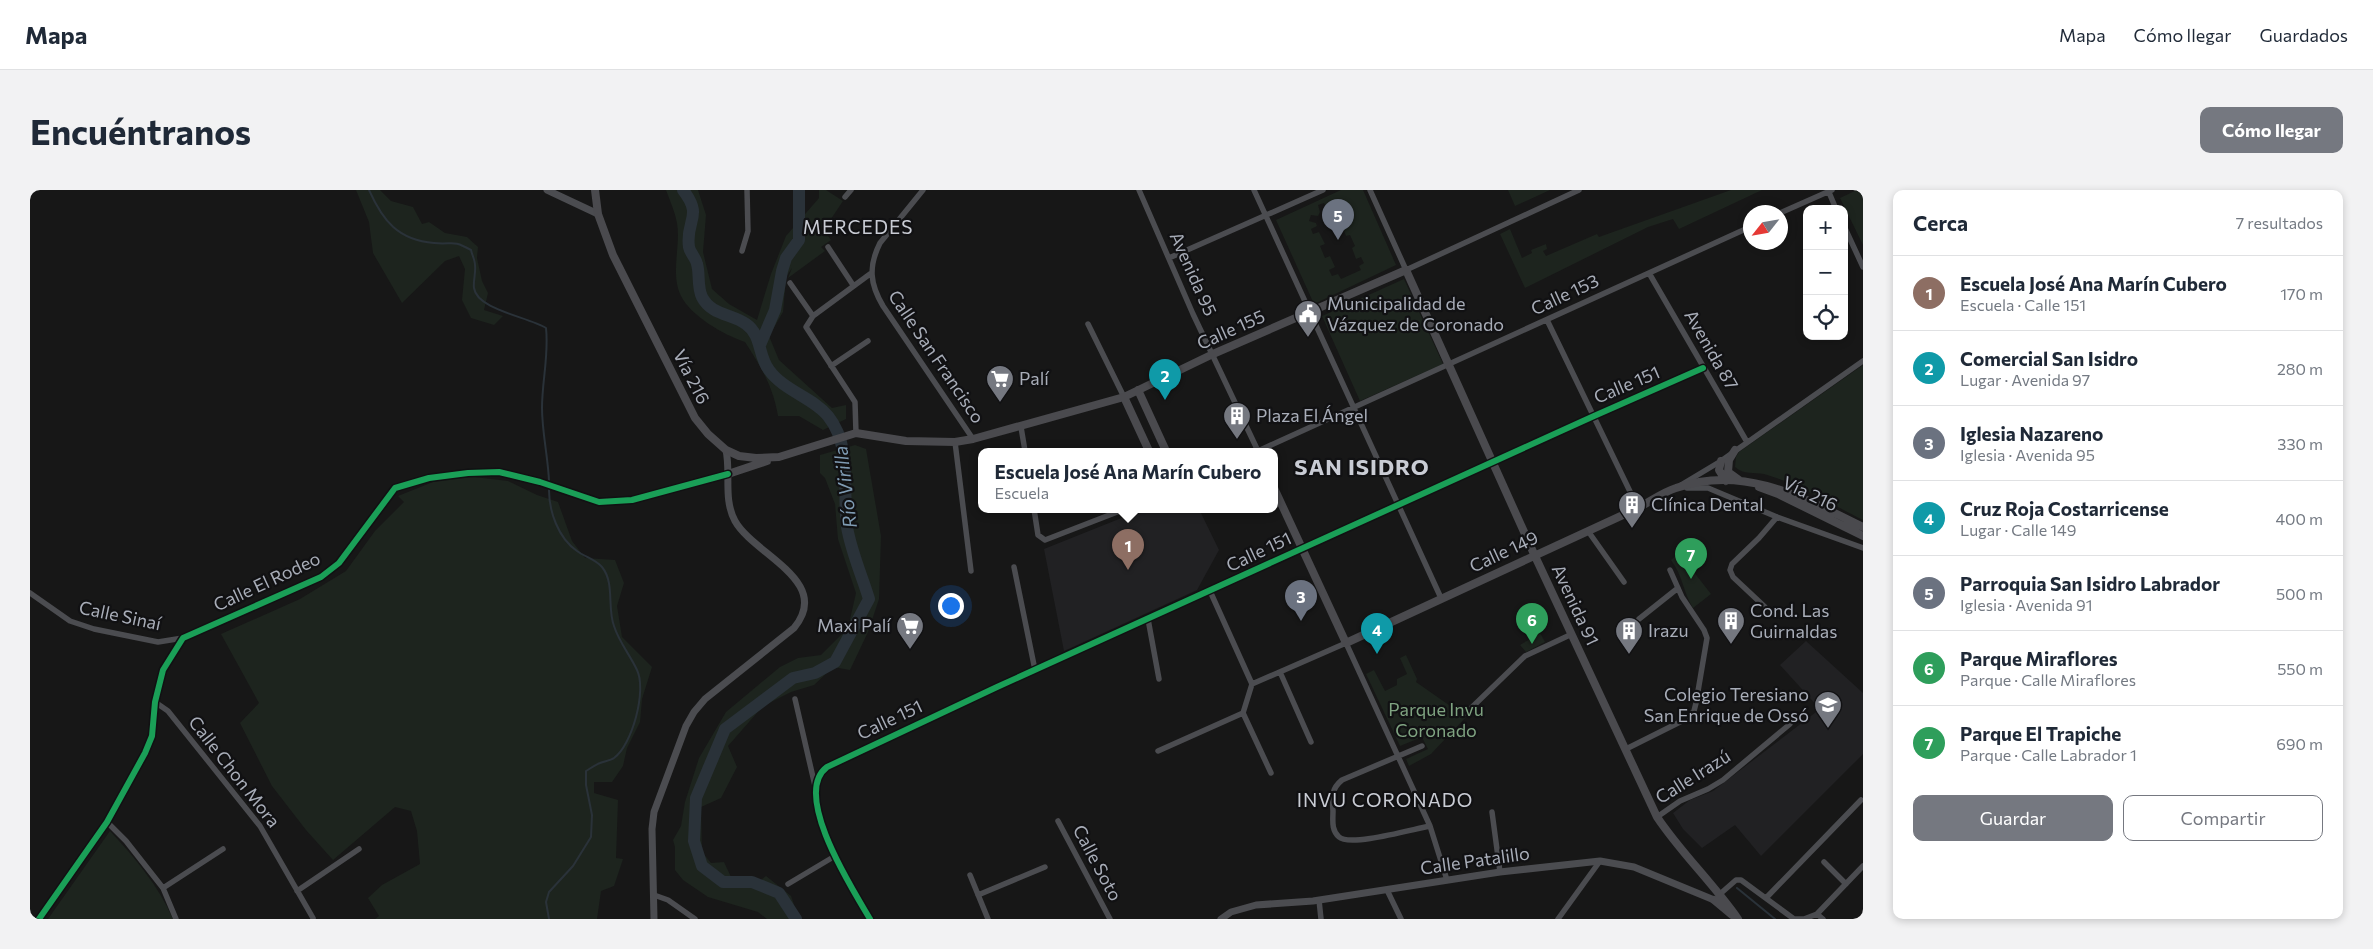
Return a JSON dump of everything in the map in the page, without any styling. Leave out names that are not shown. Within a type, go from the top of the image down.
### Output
[{"type":"main road","name":"Vía 216","points":[[595,190],[598,214],[623,276],[684,398],[708,434],[726,450],[739,456],[756,458],[779,457],[854,433]]},
{"type":"main road","name":"Calle 155","points":[[854,433],[906,442],[955,442],[1021,427],[1124,396],[1213,354],[1406,270]]},
{"type":"main road","name":"Avenida 91","points":[[1406,270],[1534,554],[1657,817],[1671,838],[1720,894],[1737,919]]},
{"type":"main road","points":[[1138,390],[1165,448]]},
{"type":"main road","points":[[1124,396],[1148,448]]},
{"type":"main road","points":[[1735,450],[1729,460],[1728,472],[1743,482]]},
{"type":"main road","points":[[728,474],[779,457]]},
{"type":"main road","points":[[1721,461],[1719,470],[1726,481]]},
{"type":"main road","name":"Vía 216","points":[[1675,488],[1699,482],[1758,482],[1781,488],[1863,527]]},
{"type":"main road","name":"Vía 216","points":[[1743,482],[1778,494],[1863,536]]},
{"type":"main road","name":"Calle 149","points":[[1346,643],[1534,554],[1638,508],[1675,488]]},
{"type":"main road","points":[[1278,497],[1346,643]]},
{"type":"main road","points":[[1714,900],[1737,919]]},
{"type":"street","points":[[547,190],[598,214]]},
{"type":"street","points":[[742,251],[748,231],[747,190]]},
{"type":"street","points":[[845,197],[851,190]]},
{"type":"street","points":[[854,433],[855,402],[806,327],[813,316],[870,274],[875,253],[880,243],[923,190]]},
{"type":"street","name":"Avenida 95","points":[[1139,190],[1256,448]]},
{"type":"street","points":[[1254,190],[1441,598]]},
{"type":"street","points":[[1169,258],[1323,190]]},
{"type":"street","name":"Avenida 91","points":[[1370,190],[1406,270]]},
{"type":"street","name":"Calle 155","points":[[1406,270],[1579,190]]},
{"type":"street","points":[[1788,209],[1829,191],[1834,205]]},
{"type":"street","name":"Calle 153","points":[[1263,448],[1354,406],[1449,366],[1743,230]]},
{"type":"street","points":[[1848,235],[1863,267]]},
{"type":"street","points":[[828,247],[853,286]]},
{"type":"street","name":"Avenida 87","points":[[1649,273],[1748,442]]},
{"type":"street","name":"Calle San Francisco","points":[[870,274],[873,286],[883,306],[973,439]]},
{"type":"street","points":[[790,283],[813,316]]},
{"type":"street","points":[[1547,320],[1638,508]]},
{"type":"street","points":[[1088,324],[1124,396]]},
{"type":"street","points":[[831,366],[868,340]]},
{"type":"street","name":"Calle 149","points":[[1675,488],[1721,461],[1863,361]]},
{"type":"street","name":"Calle 151","points":[[816,790],[818,777],[827,767],[892,735],[1399,504],[1704,368]]},
{"type":"street","points":[[1021,427],[1024,448]]},
{"type":"street","points":[[955,442],[971,571]]},
{"type":"street","points":[[654,919],[652,829],[654,812],[686,726],[704,700],[794,628],[801,619],[805,607],[799,584],[791,574],[754,544],[734,520],[728,498],[729,464],[726,450]]},
{"type":"street","name":"Calle El Rodeo","points":[[183,638],[326,574],[339,563],[395,488],[405,484],[429,478],[468,473],[499,472],[540,482],[599,502],[632,500],[728,474]]},
{"type":"street","points":[[1675,488],[1708,488],[1777,517],[1863,548]]},
{"type":"street","points":[[1035,513],[1038,533],[1041,539],[1047,540],[1115,513]]},
{"type":"street","points":[[1765,607],[1733,576],[1730,570],[1732,564],[1759,538],[1777,517]]},
{"type":"street","points":[[1588,531],[1624,582]]},
{"type":"street","points":[[1014,567],[1035,670]]},
{"type":"street","points":[[1626,749],[1670,728],[1686,719],[1694,711],[1705,658],[1707,638],[1678,588],[1670,570]]},
{"type":"street","points":[[1639,619],[1678,588]]},
{"type":"street","points":[[1210,591],[1252,684],[1243,713],[1271,774]]},
{"type":"street","name":"Calle Sinaí","points":[[30,593],[70,622],[94,629],[158,642],[183,638]]},
{"type":"street","points":[[1148,619],[1159,679]]},
{"type":"street","points":[[1466,713],[1525,656],[1572,634]]},
{"type":"street","points":[[39,919],[107,822],[152,736],[155,702],[163,670],[183,638]]},
{"type":"street","points":[[1346,643],[1430,826],[1447,880]]},
{"type":"street","name":"Calle 149","points":[[1252,684],[1346,643]]},
{"type":"street","points":[[1280,672],[1311,742]]},
{"type":"street","points":[[795,700],[816,790],[817,807],[822,825],[835,856],[870,919]]},
{"type":"street","name":"Calle Chon Mora","points":[[155,702],[168,711],[260,826],[313,918]]},
{"type":"street","points":[[1158,751],[1243,713]]},
{"type":"street","name":"Calle Irazú","points":[[1657,817],[1680,801],[1708,789],[1723,780],[1790,724]]},
{"type":"street","points":[[1422,746],[1342,780],[1335,786],[1332,791],[1333,827],[1338,836],[1352,842],[1430,826]]},
{"type":"street","points":[[1766,898],[1860,800]]},
{"type":"street","points":[[1492,812],[1500,872]]},
{"type":"street","name":"Calle Soto","points":[[1058,821],[1110,919]]},
{"type":"street","points":[[107,822],[126,841],[163,888],[176,919]]},
{"type":"street","points":[[163,888],[223,849]]},
{"type":"street","points":[[297,891],[359,849]]},
{"type":"street","points":[[788,884],[835,856]]},
{"type":"street","points":[[1558,919],[1600,861]]},
{"type":"street","name":"Calle Patalillo","points":[[1221,919],[1231,912],[1256,905],[1319,900],[1500,872],[1600,861],[1634,867],[1730,907]]},
{"type":"street","points":[[1824,862],[1846,884]]},
{"type":"street","points":[[1720,894],[1736,880],[1741,880],[1794,919],[1804,919],[1817,914],[1863,866]]},
{"type":"street","points":[[978,895],[1044,867]]},
{"type":"street","points":[[970,875],[988,919]]},
{"type":"street","points":[[1387,890],[1401,919]]},
{"type":"street","points":[[654,895],[668,900],[695,919]]},
{"type":"street","points":[[1319,900],[1321,919]]},
{"type":"street","points":[[1817,914],[1823,919]]},
{"type":"shaded area","points":[[1134,513],[1201,513],[1219,550],[1197,590],[1064,651],[1044,549]]},
{"type":"shaded area","name":"Colegio Teresiano San Enrique de Ossó","points":[[1806,641],[1863,693],[1863,754],[1761,856],[1735,825],[1702,848],[1683,829],[1673,813],[1690,800],[1713,791],[1820,709],[1780,665]]},
{"type":"green space","points":[[356,190],[380,190],[391,201],[413,207],[422,224],[429,222],[445,233],[467,237],[478,247],[477,258],[482,281],[488,293],[484,310],[503,316],[494,325],[471,318],[462,300],[465,269],[459,256],[445,261],[402,303],[373,253],[369,222]]},
{"type":"green space","points":[[666,190],[698,190],[706,215],[703,252],[712,289],[729,304],[757,320],[771,274],[786,236],[819,198],[819,190],[826,190],[843,201],[829,222],[832,228],[826,233],[831,240],[821,247],[825,251],[788,278],[792,268],[786,277],[783,312],[769,336],[779,360],[832,408],[846,405],[846,419],[823,430],[799,416],[778,416],[766,377],[745,342],[709,324],[692,311],[681,296],[676,279],[677,223]]},
{"type":"green space","points":[[1341,190],[1363,190],[1396,265],[1314,304],[1276,220]],"holes":[[[1324,203],[1327,209],[1331,211],[1335,205],[1340,209],[1336,213],[1338,216],[1343,214],[1346,221],[1341,223],[1346,236],[1350,235],[1355,246],[1352,248],[1356,259],[1361,257],[1364,263],[1359,266],[1361,270],[1341,279],[1338,274],[1332,276],[1329,270],[1335,267],[1330,256],[1325,258],[1320,246],[1325,244],[1319,232],[1313,234],[1311,229],[1317,226],[1316,223],[1309,221],[1311,215],[1318,216],[1320,212],[1318,205]]]},
{"type":"green space","points":[[1508,190],[1550,190],[1515,206]]},
{"type":"green space","points":[[1731,190],[1762,190],[1679,229],[1673,219],[1648,227],[1525,288],[1500,234],[1510,229],[1522,258],[1532,253],[1531,250],[1546,244],[1547,249],[1543,251],[1546,256],[1597,234],[1599,237]]},
{"type":"green space","points":[[1857,190],[1863,190],[1863,245],[1848,214],[1848,205],[1843,205],[1840,198]]},
{"type":"green space","points":[[1404,279],[1443,364],[1360,401],[1322,316]]},
{"type":"green space","points":[[1863,365],[1863,520],[1789,483],[1764,474],[1738,470],[1735,467],[1736,457],[1739,452]]},
{"type":"green space","points":[[855,445],[866,449],[881,536],[879,599],[868,632],[850,670],[833,667],[814,685],[791,692],[763,706],[728,746],[737,767],[721,798],[701,807],[702,852],[711,863],[724,862],[731,877],[753,886],[766,876],[791,896],[799,919],[767,919],[758,912],[708,897],[683,880],[675,870],[675,847],[673,840],[681,826],[685,802],[699,758],[726,712],[780,667],[798,658],[821,655],[848,628],[856,593],[838,539],[835,504],[825,478],[820,473],[820,455]]},
{"type":"green space","points":[[466,476],[508,481],[537,495],[558,502],[572,541],[585,558],[615,560],[624,583],[617,606],[622,637],[652,667],[642,699],[640,722],[627,748],[623,766],[612,782],[594,782],[594,793],[618,800],[616,858],[623,859],[614,886],[601,891],[597,919],[375,919],[379,916],[368,898],[382,885],[420,864],[417,831],[411,811],[395,807],[333,860],[306,830],[272,786],[240,723],[259,703],[221,634],[300,599],[346,571],[375,531],[404,502],[398,496],[433,482]]},
{"type":"green space","points":[[1679,553],[1711,594],[1693,608],[1671,560]]},
{"type":"green space","points":[[1540,633],[1545,642],[1526,652],[1520,645]]},
{"type":"green space","name":"Parque Invu Coronado","points":[[1406,655],[1417,679],[1416,682],[1466,717],[1431,754],[1409,766],[1406,759],[1428,749],[1422,737],[1400,746],[1366,674],[1374,670],[1385,691],[1397,685],[1397,679],[1407,674],[1400,658]]},
{"type":"green space","points":[[110,831],[145,872],[173,919],[48,919]]},
{"type":"waterway","points":[[369,190],[386,220],[401,233],[421,241],[456,243],[471,250],[475,263],[474,288],[477,296],[484,302],[546,328],[547,348],[542,408],[549,481]]},
{"type":"waterway","name":"Río Virilla","points":[[683,190],[692,206],[693,213],[688,238],[689,247],[697,264],[702,297],[716,311],[746,324],[755,334],[763,358],[775,377],[815,404],[828,416],[836,428],[844,455],[847,527],[869,599],[835,662],[815,673],[793,678],[725,729],[696,798],[694,841],[702,866],[723,882],[752,882],[779,893],[796,919]]},
{"type":"waterway","points":[[760,345],[775,310],[786,258],[799,240],[799,190]]},
{"type":"waterway","points":[[549,490],[553,515],[560,532],[570,546],[599,564],[606,573],[610,588],[614,626],[637,670],[640,679],[640,691],[639,704],[632,730],[621,751],[612,759],[586,771],[586,785],[592,815],[591,837],[573,866],[549,892],[546,902],[549,919]]},
{"type":"waterway","points":[[1737,888],[1775,919]]},
{"type":"cycle path","points":[[870,919],[839,865],[820,819],[816,798],[818,780],[827,767],[997,687],[1703,368]]},
{"type":"cycle path","points":[[39,919],[107,822],[145,753],[152,736],[155,702],[163,670],[183,638],[321,577],[339,563],[395,488],[429,478],[468,473],[499,472],[540,482],[599,502],[632,500],[728,474]]},
{"type":"place","name":"Parroquia San Isidro Labrador","points":[[1338,240]]},
{"type":"place","name":"Municipalidad de Vázquez de Coronado","points":[[1308,338]]},
{"type":"place","name":"Comercial San Isidro","points":[[1165,400]]},
{"type":"place","name":"Palí","points":[[1000,403]]},
{"type":"place","name":"Plaza El Ángel","points":[[1237,440]]},
{"type":"place","name":"Clínica Dental","points":[[1632,529]]},
{"type":"place","name":"Escuela José Ana Marín Cubero","points":[[1128,570]]},
{"type":"place","name":"Parque El Trapiche","points":[[1691,579]]},
{"type":"place","name":"Iglesia Nazareno","points":[[1301,621]]},
{"type":"place","name":"Parque Miraflores","points":[[1532,644]]},
{"type":"place","name":"Cond. Las Guirnaldas","points":[[1731,645]]},
{"type":"place","name":"Maxi Palí","points":[[910,650]]},
{"type":"place","name":"Cruz Roja Costarricense","points":[[1377,654]]},
{"type":"place","name":"Irazu","points":[[1629,655]]},
{"type":"place","name":"Colegio Teresiano San Enrique de Ossó","points":[[1828,729]]},
{"type":"district","name":"MERCEDES","points":[[858,227]]},
{"type":"district","name":"SAN ISIDRO","points":[[1362,467]]},
{"type":"district","name":"INVU CORONADO","points":[[1385,800]]}]
